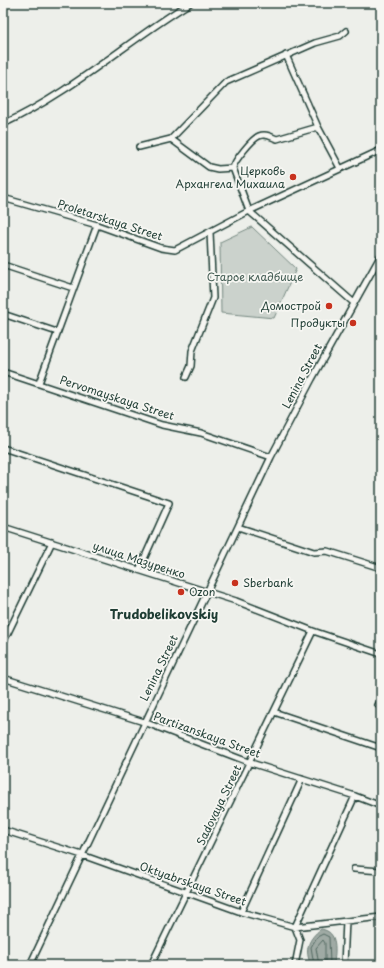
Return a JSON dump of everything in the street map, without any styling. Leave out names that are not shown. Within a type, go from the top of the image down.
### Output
[{"type":"street","points":[[3,124],[40,106],[78,82],[160,22],[190,3]]},
{"type":"street","points":[[140,147],[171,139],[226,82],[315,43],[340,36],[346,31]]},
{"type":"street","points":[[286,55],[318,127],[340,168]]},
{"type":"street","points":[[233,168],[244,151],[259,136],[267,135],[277,139],[318,127]]},
{"type":"street","points":[[171,139],[209,167],[218,169],[233,168]]},
{"type":"street","name":"Proletarskaya Street","points":[[3,200],[97,224],[161,248],[175,250],[249,211],[381,150]]},
{"type":"street","points":[[233,168],[249,211],[354,303]]},
{"type":"street","points":[[39,383],[97,224]]},
{"type":"street","points":[[186,377],[191,366],[192,351],[213,298],[210,232]]},
{"type":"street","name":"Lenina Street","points":[[30,965],[271,457],[312,379],[381,255]]},
{"type":"street","points":[[3,265],[73,288]]},
{"type":"street","points":[[3,314],[57,332]]},
{"type":"street","name":"Pervomayskaya Street","points":[[3,372],[162,425],[201,433],[271,457]]},
{"type":"street","points":[[3,448],[169,503],[139,570]]},
{"type":"street","name":"улица Мазуренко","points":[[3,527],[207,592],[381,654]]},
{"type":"street","points":[[238,527],[314,552],[326,551],[381,568]]},
{"type":"street","points":[[3,643],[52,542]]},
{"type":"street","name":"Sadovaya Street","points":[[151,965],[251,763],[313,631]]},
{"type":"street","name":"Partizanskaya Street","points":[[3,678],[144,722],[251,763],[355,796],[381,806]]},
{"type":"street","points":[[274,712],[381,748]]},
{"type":"street","points":[[241,912],[302,779]]},
{"type":"street","points":[[294,965],[300,940],[295,927],[355,796]]},
{"type":"street","name":"Oktyabrskaya Street","points":[[3,830],[82,855],[187,894],[241,912],[295,927],[381,917]]},
{"type":"street","points":[[354,869],[381,871]]},
{"type":"street","points":[[344,965],[346,921]]},
{"type":"green space","name":"Старое кладбище","points":[[252,227],[296,269],[274,318],[221,313],[220,242]]},
{"type":"water","points":[[321,929],[331,934],[335,943],[334,965],[311,965],[309,960],[308,945]]},
{"type":"place","name":"Церковь Архангела Михаила","points":[[293,177]]},
{"type":"place","name":"Домострой","points":[[329,306]]},
{"type":"place","name":"Продукты","points":[[353,323]]},
{"type":"place","name":"Sberbank","points":[[235,583]]},
{"type":"place","name":"Ozon","points":[[181,592]]},
{"type":"district","name":"Trudobelikovskiy","points":[[164,614]]}]
